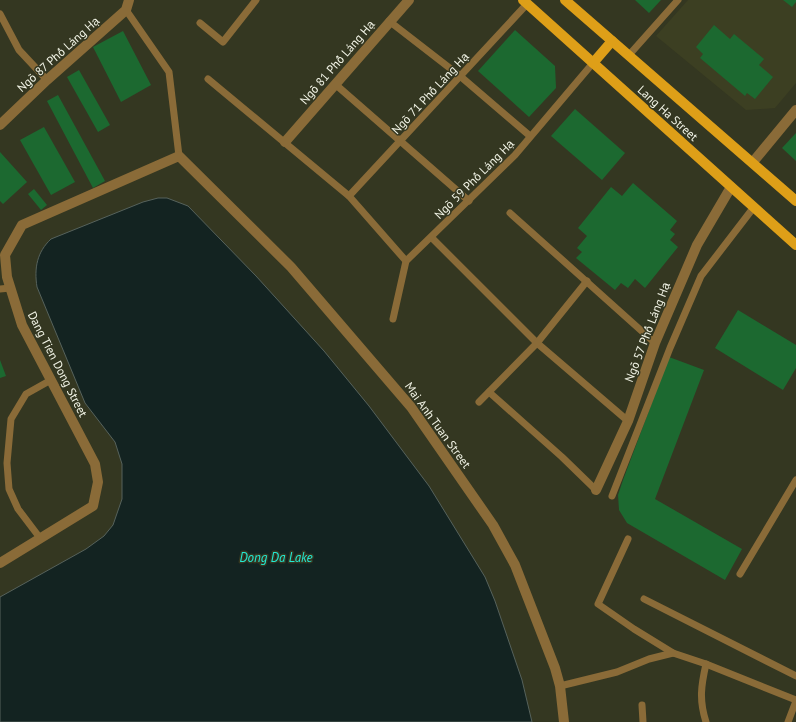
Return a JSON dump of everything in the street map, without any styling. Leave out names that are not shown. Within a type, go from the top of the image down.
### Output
[{"type":"main road","name":"Lang Ha Street","points":[[565,0],[796,201]]},
{"type":"main road","name":"Lang Ha Street","points":[[525,2],[796,244]]},
{"type":"main road","points":[[592,63],[612,41]]},
{"type":"street","points":[[126,10],[129,0]]},
{"type":"street","name":"Ngõ 81 Phố Láng Hạ","points":[[285,142],[408,0]]},
{"type":"street","name":"Ngõ 87 Phố Láng Hạ","points":[[0,125],[47,80],[126,10]]},
{"type":"street","points":[[753,162],[796,110]]},
{"type":"street","name":"Dang Tien Dong Street","points":[[0,563],[93,506],[98,482],[95,464],[22,325],[5,288],[3,278],[5,255],[22,225],[179,156]]},
{"type":"street","name":"Mai Anh Tuan Street","points":[[179,156],[291,267],[411,407],[493,525],[515,565],[555,668],[560,686],[564,722]]},
{"type":"street","name":"Ngõ 57 Phố Láng Hạ","points":[[596,490],[628,421],[655,343],[696,245],[731,187]]},
{"type":"lane","points":[[200,23],[223,42],[256,0]]},
{"type":"lane","points":[[629,56],[678,0]]},
{"type":"lane","name":"Ngõ 71 Phố Láng Hạ","points":[[349,196],[460,76],[525,2]]},
{"type":"lane","points":[[126,10],[169,72],[179,156]]},
{"type":"lane","points":[[0,14],[19,50],[47,80]]},
{"type":"lane","points":[[390,21],[460,76],[530,136]]},
{"type":"lane","name":"Ngõ 59 Phố Láng Hạ","points":[[406,261],[432,238],[515,155],[592,63]]},
{"type":"lane","points":[[208,79],[349,196],[406,261],[393,319]]},
{"type":"lane","points":[[335,84],[399,142],[468,201]]},
{"type":"lane","points":[[612,496],[670,348],[701,276],[754,207]]},
{"type":"lane","points":[[510,213],[655,343]]},
{"type":"lane","points":[[432,238],[537,343],[628,421]]},
{"type":"lane","points":[[478,402],[537,343],[587,281]]},
{"type":"lane","points":[[40,538],[18,509],[9,489],[7,462],[11,419],[26,394],[51,380]]},
{"type":"lane","points":[[489,392],[562,457],[596,490]]},
{"type":"lane","points":[[740,574],[796,480]]},
{"type":"lane","points":[[628,540],[598,604],[634,629],[673,653],[706,664],[796,700],[788,722]]},
{"type":"lane","points":[[644,599],[796,676]]},
{"type":"lane","points":[[560,686],[617,672],[649,659],[673,653]]},
{"type":"lane","points":[[706,664],[700,690],[702,709],[706,722]]},
{"type":"lane","points":[[642,705],[643,722]]},
{"type":"shaded area","points":[[688,0],[796,0],[796,83],[775,108],[746,110],[656,36]]},
{"type":"water","name":"Dong Da Lake","points":[[158,198],[167,198],[188,206],[256,276],[324,351],[369,406],[429,486],[485,577],[495,601],[522,680],[532,722],[0,722],[0,597],[86,549],[104,536],[113,525],[122,499],[122,464],[115,442],[85,403],[37,287],[36,267],[42,249],[51,239],[143,202]]},
{"type":"building","points":[[635,0],[661,0],[649,13]]},
{"type":"building","points":[[783,0],[796,0],[796,2],[792,7]]},
{"type":"building","points":[[714,25],[730,39],[734,34],[764,59],[759,65],[773,77],[755,99],[747,93],[745,96],[700,58],[703,54],[696,47]]},
{"type":"building","points":[[515,30],[555,66],[556,88],[529,117],[478,71]]},
{"type":"building","points":[[123,31],[151,85],[121,102],[93,47]]},
{"type":"building","points":[[79,70],[110,125],[98,132],[67,77]]},
{"type":"building","points":[[58,95],[105,181],[93,188],[47,101]]},
{"type":"building","points":[[575,109],[625,153],[602,180],[551,136]]},
{"type":"building","points":[[44,127],[75,182],[51,195],[20,140]]},
{"type":"building","points":[[796,133],[796,161],[782,148]]},
{"type":"building","points":[[0,152],[27,182],[3,204],[0,201]]},
{"type":"building","points":[[633,183],[677,221],[670,230],[675,234],[670,240],[678,247],[645,288],[635,279],[628,288],[621,283],[615,290],[576,258],[582,252],[577,248],[587,236],[578,228],[611,187],[622,196]]},
{"type":"building","points":[[34,189],[47,205],[41,210],[28,194]]},
{"type":"building","points":[[738,310],[796,345],[796,368],[783,390],[715,348]]},
{"type":"building","points":[[669,357],[704,370],[655,499],[742,549],[725,580],[627,523],[619,510],[618,495]]},
{"type":"building","points":[[0,360],[6,376],[0,378]]}]
